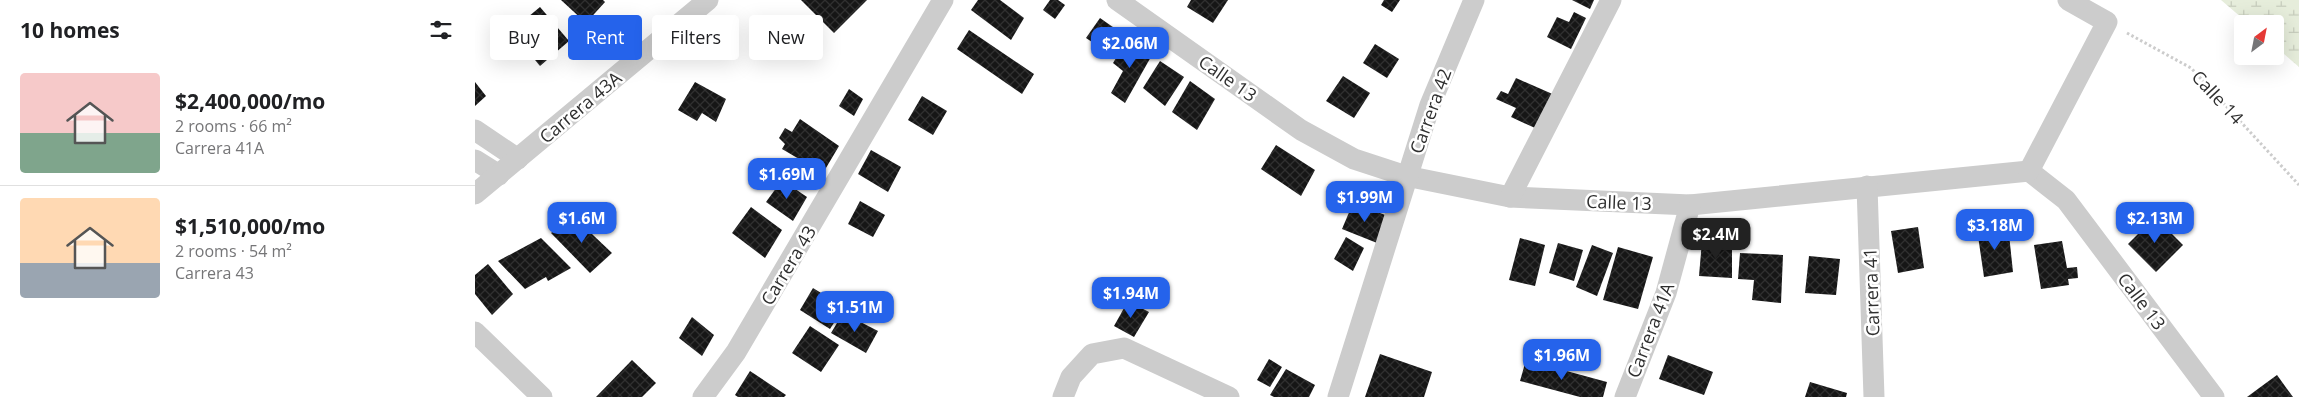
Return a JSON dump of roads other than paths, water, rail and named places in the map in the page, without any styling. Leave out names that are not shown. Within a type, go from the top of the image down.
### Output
[{"type":"street","name":"Carrera 43A","points":[[475,194],[708,0]]},
{"type":"street","name":"Carrera 43","points":[[703,397],[736,352],[943,0]]},
{"type":"street","name":"Calle 13","points":[[1117,0],[1301,130],[1355,159],[1407,176],[1510,197],[1690,205],[2029,171],[2066,200],[2214,397]]},
{"type":"street","name":"Carrera 42","points":[[1338,397],[1430,105],[1474,0]]},
{"type":"street","points":[[1510,197],[1611,0]]},
{"type":"street","points":[[2029,171],[2107,22],[2068,0]]},
{"type":"street","points":[[475,130],[518,159]]},
{"type":"street","points":[[475,160],[499,175]]},
{"type":"street","name":"Carrera 41","points":[[1867,186],[1874,397]]},
{"type":"street","name":"Carrera 41A","points":[[1625,397],[1666,293],[1690,205]]},
{"type":"street","points":[[475,332],[542,397]]},
{"type":"street","points":[[1063,397],[1071,377],[1092,354],[1124,348],[1229,397]]}]
